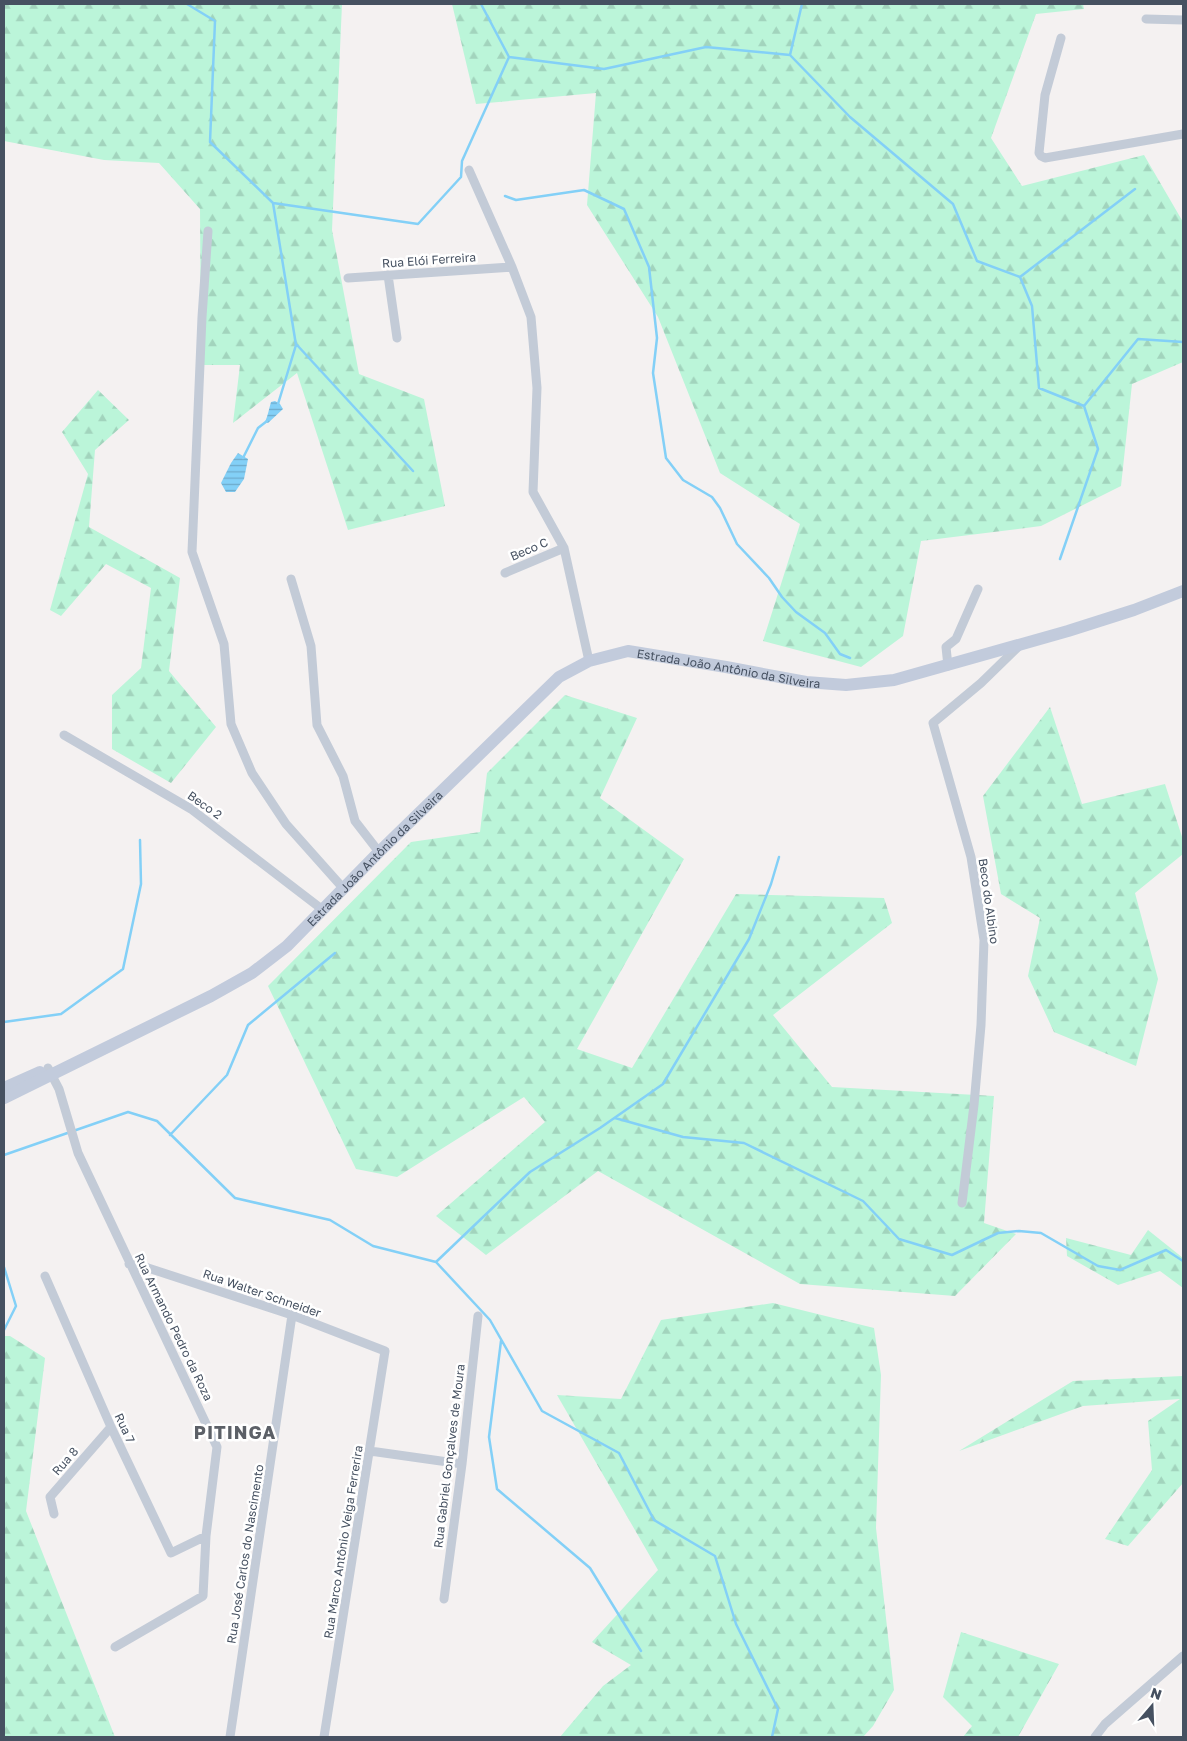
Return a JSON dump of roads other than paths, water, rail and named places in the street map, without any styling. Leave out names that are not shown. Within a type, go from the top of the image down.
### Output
[{"type":"main road","name":"Estrada João Antônio da Silveira","points":[[4,1098],[50,1072],[212,996],[252,973],[287,946],[379,852],[559,677],[589,661],[628,651],[806,682],[846,685],[894,680],[1019,646],[1134,610],[1183,591]]},
{"type":"main road","name":"Estrada João Antônio da Silveira","points":[[4,1088],[50,1072]]},
{"type":"street","points":[[1146,18],[1183,20]]},
{"type":"street","points":[[1061,38],[1045,94],[1039,153],[1041,156],[1045,158],[1183,134]]},
{"type":"street","points":[[469,170],[512,267],[531,317],[537,388],[533,492],[564,548],[589,661]]},
{"type":"street","points":[[208,231],[202,318],[192,552],[224,644],[231,724],[252,773],[286,824],[343,888]]},
{"type":"street","name":"Rua Elói Ferreira","points":[[348,278],[512,267]]},
{"type":"street","points":[[388,275],[397,338]]},
{"type":"street","name":"Beco C","points":[[505,573],[564,548]]},
{"type":"street","points":[[291,579],[311,646],[317,725],[343,776],[355,820],[379,852]]},
{"type":"street","points":[[948,666],[946,647],[956,639],[978,590]]},
{"type":"street","name":"Beco do Albino","points":[[962,1203],[977,1079],[984,940],[971,857],[933,723],[981,683],[1019,646]]},
{"type":"street","name":"Beco 2","points":[[64,735],[191,809],[323,910]]},
{"type":"street","name":"Rua Armando Pedro da Roza","points":[[50,1072],[59,1089],[78,1153],[217,1446],[206,1536],[203,1596],[114,1647]]},
{"type":"street","name":"Rua Walter Schneider","points":[[130,1264],[142,1266],[292,1315],[385,1351]]},
{"type":"street","name":"Rua 7","points":[[45,1276],[111,1427],[171,1553],[206,1536]]},
{"type":"street","name":"Rua José Carlos do Nascimento","points":[[230,1737],[285,1373],[292,1315]]},
{"type":"street","name":"Rua Gabriel Gonçalves de Moura","points":[[444,1599],[462,1464],[478,1316]]},
{"type":"street","name":"Rua Marco Antônio Veiga Ferrerira","points":[[324,1737],[385,1351]]},
{"type":"street","name":"Rua 8","points":[[54,1514],[50,1497],[111,1427]]},
{"type":"street","points":[[370,1452],[462,1464]]},
{"type":"street","points":[[1094,1737],[1105,1724],[1183,1656]]},
{"type":"water","points":[[275,401],[283,409],[268,423],[265,422],[271,402]]},
{"type":"water","points":[[238,453],[248,459],[244,479],[235,492],[226,492],[221,483]]},
{"type":"waterway","points":[[187,4],[215,21],[210,142],[273,203],[418,224],[461,177],[462,161],[509,57],[481,4]]},
{"type":"waterway","points":[[790,55],[802,4]]},
{"type":"waterway","points":[[509,57],[604,69],[706,47],[790,55],[850,117],[953,204],[977,261],[1020,277],[1032,306],[1039,388],[1084,406],[1098,449],[1060,559]]},
{"type":"waterway","points":[[1020,277],[1135,189]]},
{"type":"waterway","points":[[505,196],[516,200],[584,190],[624,209],[649,267],[657,338],[653,373],[666,458],[683,480],[712,497],[720,508],[737,544],[769,578],[782,597],[796,612],[825,633],[840,654],[850,658]]},
{"type":"waterway","points":[[273,203],[296,345],[278,404]]},
{"type":"waterway","points":[[1084,406],[1138,339],[1183,342]]},
{"type":"waterway","points":[[297,345],[413,471]]},
{"type":"waterway","points":[[243,458],[258,428],[267,421]]},
{"type":"waterway","points":[[4,1022],[61,1014],[123,969],[141,884],[140,840]]},
{"type":"waterway","points":[[436,1262],[530,1172],[600,1128],[663,1084],[749,939],[771,884],[779,857]]},
{"type":"waterway","points":[[170,1135],[227,1075],[248,1025],[335,953]]},
{"type":"waterway","points":[[4,1155],[128,1112],[157,1121],[235,1198],[330,1220],[373,1246],[436,1262],[490,1320],[542,1411],[619,1453],[654,1520],[715,1556],[736,1624],[778,1709],[772,1737]]},
{"type":"waterway","points":[[615,1118],[683,1137],[744,1143],[863,1201],[899,1239],[952,1255],[998,1233],[1019,1231],[1041,1233],[1098,1266],[1120,1270],[1166,1250],[1183,1261]]},
{"type":"waterway","points":[[4,1267],[16,1306],[4,1330]]},
{"type":"waterway","points":[[501,1341],[489,1437],[497,1489],[590,1568],[641,1651]]},
{"type":"district","name":"PITINGA","points":[[235,1432]]}]
